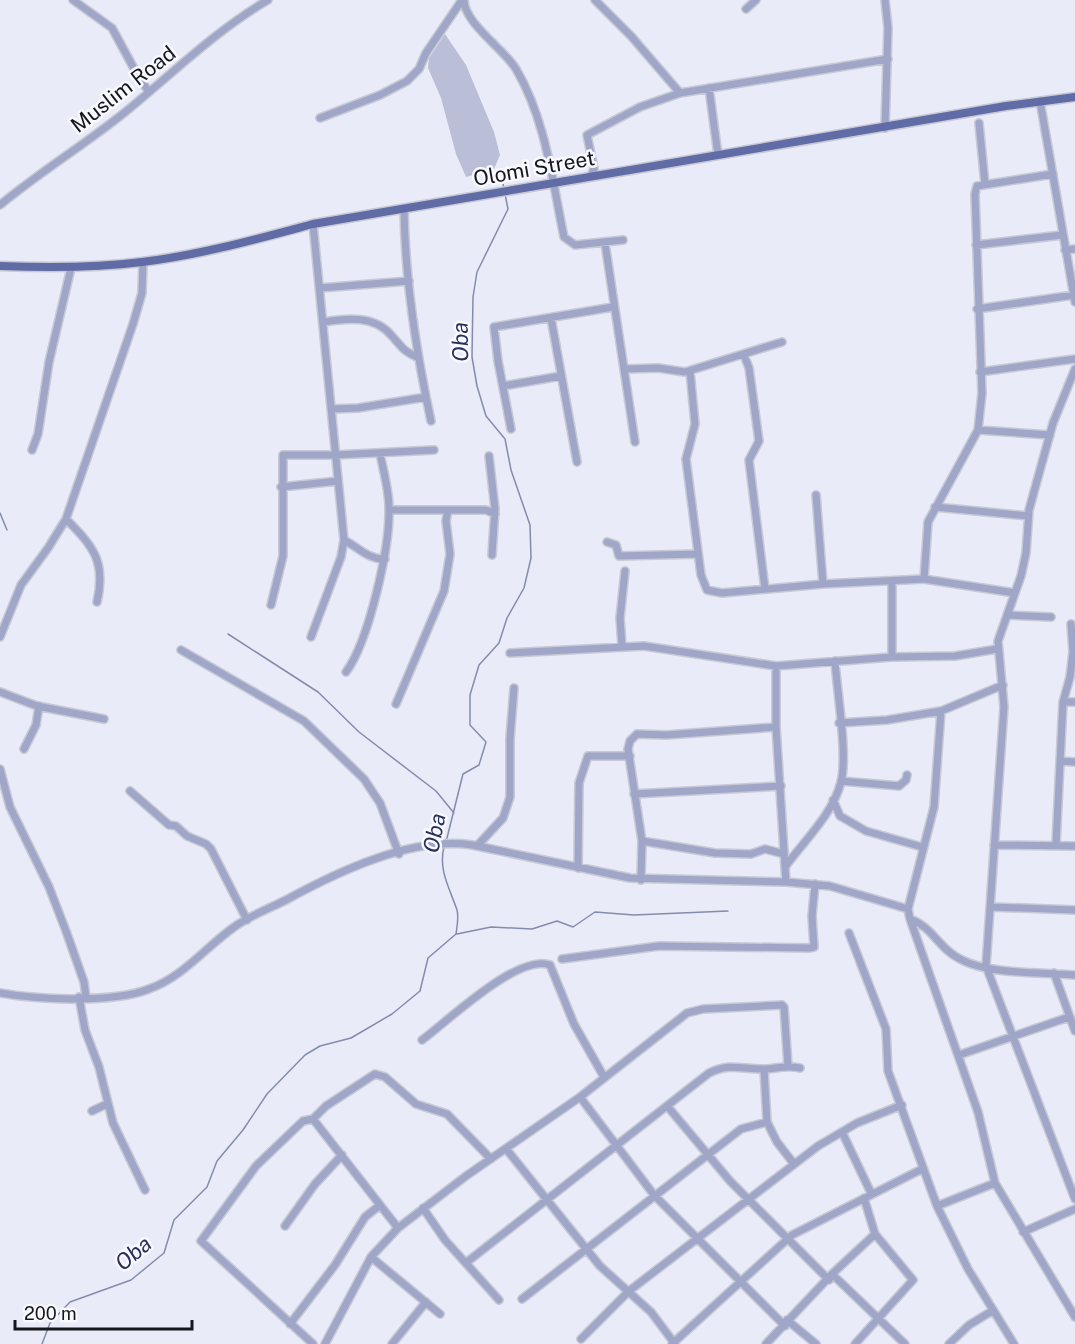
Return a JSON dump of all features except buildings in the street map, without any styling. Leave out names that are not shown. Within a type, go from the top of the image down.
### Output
[{"type":"main road","name":"Olomi Street","points":[[0,266],[72,268],[143,262],[246,242],[313,224],[1040,101],[1075,97]]},
{"type":"street","points":[[73,0],[112,28],[133,69],[149,92]]},
{"type":"street","name":"Muslim Road","points":[[0,205],[149,92],[225,28],[268,0]]},
{"type":"street","points":[[320,118],[380,95],[407,81],[419,69],[430,45],[463,0]]},
{"type":"street","points":[[463,0],[474,22],[508,57],[531,97],[546,145],[566,241],[575,245],[623,240]]},
{"type":"street","points":[[595,0],[632,36],[680,93]]},
{"type":"street","points":[[746,9],[756,0]]},
{"type":"street","points":[[885,0],[888,59],[885,128]]},
{"type":"street","points":[[591,176],[594,169],[587,135],[640,107],[680,93],[888,59]]},
{"type":"street","points":[[709,88],[718,155]]},
{"type":"street","points":[[1040,101],[1075,302]]},
{"type":"street","points":[[979,123],[985,184]]},
{"type":"street","points":[[924,579],[928,522],[978,430],[982,393],[977,309],[975,194],[977,186],[1053,174]]},
{"type":"street","points":[[404,209],[417,357],[431,421]]},
{"type":"street","points":[[311,637],[339,564],[344,540],[313,224]]},
{"type":"street","points":[[976,245],[1062,235]]},
{"type":"street","points":[[605,243],[635,442]]},
{"type":"street","points":[[1065,250],[1075,249]]},
{"type":"street","points":[[0,637],[21,585],[48,549],[66,519],[134,324],[142,293],[143,262]]},
{"type":"street","points":[[32,450],[38,434],[49,362],[72,268]]},
{"type":"street","points":[[320,288],[409,280]]},
{"type":"street","points":[[977,309],[1074,295]]},
{"type":"street","points":[[511,429],[494,327],[613,307]]},
{"type":"street","points":[[324,322],[352,318],[369,322],[387,331],[399,346],[417,357]]},
{"type":"street","points":[[551,318],[577,462]]},
{"type":"street","points":[[624,369],[658,368],[690,371],[782,342]]},
{"type":"street","points":[[744,355],[752,388],[759,441],[749,460],[765,589]]},
{"type":"street","points":[[980,372],[1075,359]]},
{"type":"street","points":[[1075,369],[1050,435],[1028,516],[1026,553],[997,649],[1004,707],[992,908],[986,966],[1075,1199]]},
{"type":"street","points":[[690,371],[695,424],[686,459],[701,575],[707,590],[722,593],[823,584],[924,579],[1015,593]]},
{"type":"street","points":[[503,386],[561,376]]},
{"type":"street","points":[[332,409],[358,408],[426,397]]},
{"type":"street","points":[[978,430],[1050,435]]},
{"type":"street","points":[[271,605],[282,556],[283,454],[335,455],[434,450]]},
{"type":"street","points":[[346,672],[358,650],[385,559],[389,510],[380,453]]},
{"type":"street","points":[[489,456],[495,514],[492,555]]},
{"type":"street","points":[[281,486],[338,481]]},
{"type":"street","points":[[816,495],[823,584]]},
{"type":"street","points":[[935,507],[1028,516]]},
{"type":"street","points":[[389,510],[486,510],[495,514]]},
{"type":"street","points":[[396,704],[444,591],[450,554],[446,521],[448,510]]},
{"type":"street","points":[[66,519],[95,550],[101,582],[97,602]]},
{"type":"street","points":[[344,540],[372,558],[385,559]]},
{"type":"street","points":[[607,542],[616,545],[619,556],[698,554]]},
{"type":"street","points":[[622,646],[620,618],[625,571]]},
{"type":"street","points":[[892,581],[892,657]]},
{"type":"street","points":[[1007,615],[1051,617]]},
{"type":"street","points":[[1056,844],[1063,702],[1070,677],[1073,652],[1071,624]]},
{"type":"street","points":[[510,653],[644,646],[776,666],[892,657],[955,656],[997,649]]},
{"type":"street","points":[[181,650],[304,722],[368,786],[380,803],[399,854]]},
{"type":"street","points":[[785,867],[823,818],[841,781],[844,766],[835,661]]},
{"type":"street","points":[[776,666],[776,727],[782,786],[786,882]]},
{"type":"street","points":[[839,723],[887,720],[941,711],[1003,685]]},
{"type":"street","points":[[477,846],[503,818],[510,797],[509,746],[514,688]]},
{"type":"street","points":[[0,692],[39,706],[104,719]]},
{"type":"street","points":[[1063,702],[1075,702]]},
{"type":"street","points":[[24,749],[36,725],[39,706]]},
{"type":"street","points":[[941,711],[934,807],[908,909],[910,919],[978,1112],[995,1183],[1074,1315]]},
{"type":"street","points":[[641,880],[642,841],[634,794],[630,741],[637,734],[666,735],[776,727]]},
{"type":"street","points":[[578,868],[579,783],[585,761],[588,756],[630,756]]},
{"type":"street","points":[[1060,760],[1075,762]]},
{"type":"street","points":[[0,769],[10,807],[49,887],[84,982],[82,997],[85,1030],[99,1067],[107,1104],[119,1139],[145,1190]]},
{"type":"street","points":[[841,781],[899,786],[906,780],[907,775]]},
{"type":"street","points":[[634,794],[782,786]]},
{"type":"street","points":[[130,791],[169,825],[176,826],[187,836],[206,844],[211,849],[247,920]]},
{"type":"street","points":[[833,800],[840,816],[866,831],[922,847]]},
{"type":"street","points":[[823,818],[840,816]]},
{"type":"street","points":[[642,841],[715,853],[751,854],[765,849],[784,854]]},
{"type":"street","points":[[0,993],[29,997],[117,997],[146,991],[186,969],[228,932],[247,920],[345,869],[435,845],[477,846],[641,880],[815,884],[856,891],[908,909]]},
{"type":"street","points":[[994,845],[1075,846]]},
{"type":"street","points":[[562,959],[659,946],[814,947],[812,916],[815,884]]},
{"type":"street","points":[[992,908],[1075,910]]},
{"type":"street","points":[[910,919],[924,924],[957,958],[986,966],[1075,975]]},
{"type":"street","points":[[849,933],[886,1029],[888,1071],[902,1105],[922,1169],[937,1206],[992,1311],[1014,1344]]},
{"type":"street","points":[[422,1040],[508,973],[543,963],[550,965],[574,1024],[604,1077]]},
{"type":"street","points":[[1054,973],[1075,1031]]},
{"type":"street","points":[[325,1344],[371,1257],[398,1228],[580,1097],[687,1013],[703,1009],[784,1006],[788,1066]]},
{"type":"street","points":[[959,1055],[1069,1017]]},
{"type":"street","points":[[467,1262],[617,1144],[668,1107],[689,1088],[720,1067],[728,1065],[764,1069],[788,1066],[800,1068]]},
{"type":"street","points":[[764,1069],[767,1122],[777,1142],[794,1164]]},
{"type":"street","points":[[313,1344],[201,1240],[256,1166],[303,1121],[313,1119],[326,1106],[370,1077],[383,1075],[416,1104],[447,1114],[491,1159]]},
{"type":"street","points":[[580,1097],[654,1195],[786,1323],[816,1344]]},
{"type":"street","points":[[92,1111],[107,1104]]},
{"type":"street","points":[[580,1339],[629,1291],[794,1164],[857,1123],[902,1105]]},
{"type":"street","points":[[668,1107],[730,1181],[831,1277],[881,1319],[905,1344]]},
{"type":"street","points":[[313,1119],[398,1228]]},
{"type":"street","points":[[522,1299],[741,1129],[767,1122]]},
{"type":"street","points":[[842,1132],[872,1193]]},
{"type":"street","points":[[507,1150],[600,1266],[629,1291],[665,1328],[674,1344],[744,1282],[789,1238],[922,1169]]},
{"type":"street","points":[[285,1226],[315,1184],[342,1155]]},
{"type":"street","points":[[937,1206],[995,1183]]},
{"type":"street","points":[[855,1344],[881,1319],[913,1280],[875,1234],[864,1198]]},
{"type":"street","points":[[290,1324],[335,1265],[365,1217],[380,1205]]},
{"type":"street","points":[[423,1208],[445,1240],[499,1300]]},
{"type":"street","points":[[1023,1232],[1075,1209]]},
{"type":"street","points":[[766,1344],[875,1234]]},
{"type":"street","points":[[371,1257],[440,1314]]},
{"type":"street","points":[[392,1344],[426,1302]]},
{"type":"street","points":[[949,1344],[969,1325],[992,1311]]},
{"type":"shaded area","points":[[445,34],[466,65],[494,132],[500,155],[494,169],[466,177],[456,154],[441,98],[428,68],[429,58]]},
{"type":"waterway","name":"Oba","points":[[502,178],[504,189]]},
{"type":"waterway","name":"Oba","points":[[446,842],[463,774],[479,765],[486,742],[470,725],[470,695],[479,665],[499,643],[507,618],[524,588],[531,558],[530,525],[511,470],[505,439],[486,416],[477,386],[472,357],[473,297],[477,272],[508,209],[505,194]]},
{"type":"waterway","points":[[0,513],[7,530]]},
{"type":"waterway","points":[[228,634],[318,692],[359,732],[436,791],[454,813]]},
{"type":"waterway","name":"Oba","points":[[42,1344],[50,1323],[70,1302],[131,1280],[164,1253],[174,1220],[207,1187],[217,1161],[243,1130],[267,1094],[305,1055],[320,1046],[351,1038],[392,1014],[420,991],[428,958],[456,934],[458,913],[444,872],[444,847]]},
{"type":"waterway","points":[[457,934],[491,927],[532,929],[557,921],[573,927],[595,912],[634,915],[728,911]]}]
